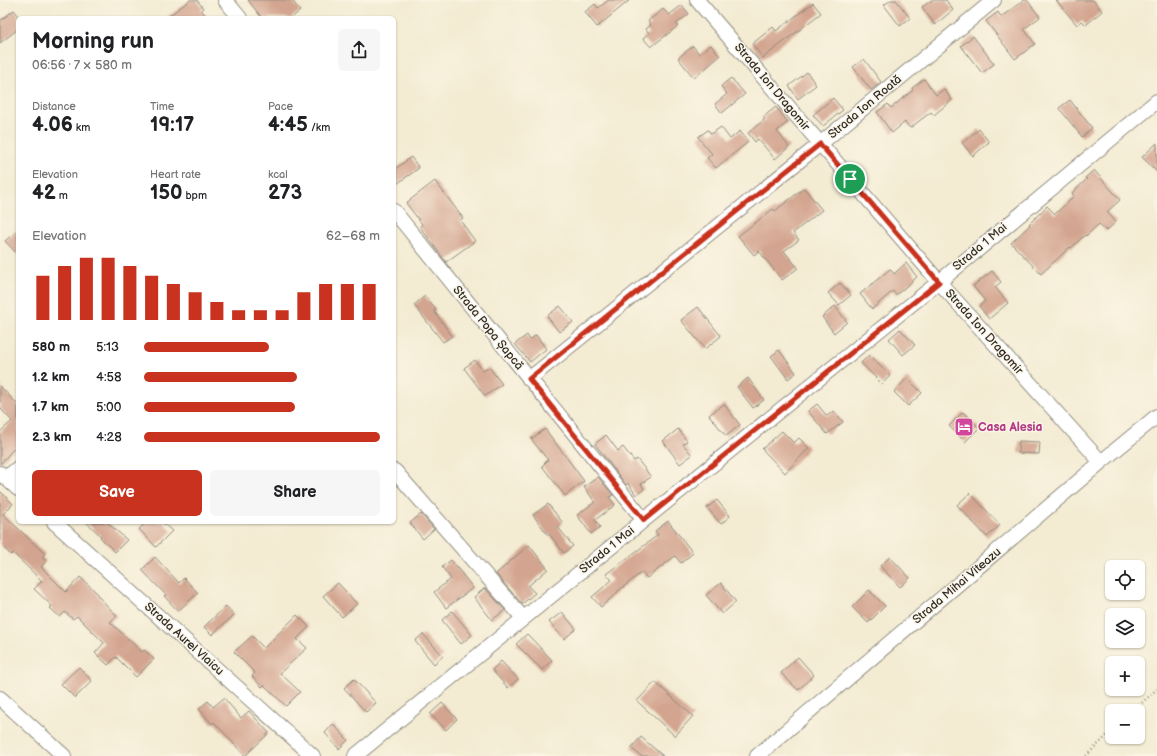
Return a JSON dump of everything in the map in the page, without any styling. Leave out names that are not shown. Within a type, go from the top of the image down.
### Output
[{"type":"street","points":[[226,0],[238,16]]},
{"type":"street","name":"Strada Ion Dragomir","points":[[697,0],[939,282],[1101,462]]},
{"type":"street","name":"Strada Ion Roată","points":[[529,379],[820,144],[994,0]]},
{"type":"street","name":"Strada 1 Mai","points":[[355,756],[939,282],[1157,101]]},
{"type":"street","name":"Strada Popa Șapcă","points":[[396,213],[644,520]]},
{"type":"street","name":"Strada Mihai Viteazu","points":[[757,756],[1101,462],[1157,416]]},
{"type":"street","points":[[16,469],[3,476],[16,487]]},
{"type":"street","points":[[396,472],[524,618]]},
{"type":"street","name":"Strada Aurel Vlaicu","points":[[56,524],[313,756]]},
{"type":"street","points":[[0,698],[64,756]]},
{"type":"path","points":[[1141,704],[1157,689]]},
{"type":"path","points":[[1086,756],[1105,738]]},
{"type":"building","points":[[190,0],[197,0],[203,8],[201,10],[206,16],[169,16]]},
{"type":"building","points":[[248,0],[292,0],[300,11],[294,16],[260,16]]},
{"type":"building","points":[[609,0],[630,0],[597,27],[585,12],[595,4],[598,8]]},
{"type":"building","points":[[891,0],[896,0],[910,18],[900,26],[884,5]]},
{"type":"building","points":[[932,0],[946,0],[953,10],[935,25],[922,7]]},
{"type":"building","points":[[1024,0],[1027,0],[1040,17],[1024,29],[1035,44],[1015,59],[986,21],[998,12],[1001,17]]},
{"type":"building","points":[[1056,0],[1093,0],[1102,11],[1086,25],[1082,21],[1077,25]]},
{"type":"building","points":[[813,3],[821,13],[763,58],[752,44],[773,27],[776,31]]},
{"type":"building","points":[[682,5],[689,14],[676,24],[678,26],[651,47],[643,38],[649,33],[646,29],[651,25],[648,21],[663,9],[669,15]]},
{"type":"building","points":[[14,10],[18,15],[16,16],[16,31],[0,43],[0,21]]},
{"type":"building","points":[[973,36],[994,64],[982,73],[961,46]]},
{"type":"building","points":[[711,45],[720,56],[694,78],[678,58],[693,46],[699,54]]},
{"type":"building","points":[[864,59],[881,82],[871,90],[853,67]]},
{"type":"building","points":[[807,72],[816,85],[798,99],[789,86]]},
{"type":"building","points":[[731,78],[745,94],[722,113],[715,104],[727,94],[721,86]]},
{"type":"building","points":[[924,79],[936,95],[944,89],[952,100],[934,115],[931,112],[910,128],[905,122],[892,133],[877,112],[888,104],[891,108]]},
{"type":"building","points":[[833,98],[843,110],[823,126],[813,115]]},
{"type":"building","points":[[1070,100],[1092,128],[1082,137],[1059,108]]},
{"type":"building","points":[[776,107],[788,122],[777,131],[789,147],[775,159],[758,139],[755,142],[748,133],[765,119],[763,117]]},
{"type":"building","points":[[721,127],[730,139],[740,131],[748,142],[716,168],[707,158],[712,154],[698,137],[708,130],[711,134]]},
{"type":"building","points":[[979,129],[989,142],[973,156],[962,143]]},
{"type":"building","points":[[1157,143],[1157,172],[1142,157]]},
{"type":"building","points":[[411,157],[419,168],[396,185],[396,168]]},
{"type":"building","points":[[1094,170],[1120,200],[1107,212],[1116,222],[1106,231],[1099,224],[1071,248],[1070,247],[1041,274],[1011,243],[1047,206],[1055,214],[1074,196],[1072,193]]},
{"type":"building","points":[[435,181],[463,218],[460,220],[475,241],[446,262],[420,227],[422,224],[406,203]]},
{"type":"building","points":[[804,188],[822,210],[793,233],[799,240],[784,251],[798,268],[782,280],[759,251],[754,255],[738,236],[773,209],[775,211]]},
{"type":"building","points":[[16,232],[16,253],[5,241]]},
{"type":"building","points":[[906,263],[917,277],[896,295],[893,291],[872,309],[860,294],[890,269],[894,274]]},
{"type":"building","points":[[992,271],[1001,282],[995,287],[1008,303],[989,319],[979,306],[985,301],[973,286]]},
{"type":"building","points":[[840,283],[851,295],[839,305],[828,293]]},
{"type":"building","points":[[425,296],[436,310],[434,311],[452,336],[443,342],[414,305]]},
{"type":"building","points":[[560,306],[573,322],[559,332],[547,316]]},
{"type":"building","points":[[835,306],[847,322],[834,333],[822,317]]},
{"type":"building","points":[[698,307],[721,336],[705,349],[681,320]]},
{"type":"building","points":[[900,329],[915,345],[903,355],[889,339]]},
{"type":"building","points":[[527,335],[530,340],[536,335],[546,349],[530,362],[515,344]]},
{"type":"building","points":[[779,350],[796,373],[788,379],[771,356]]},
{"type":"building","points":[[869,355],[890,376],[882,384],[861,363]]},
{"type":"building","points":[[475,360],[483,371],[489,367],[502,384],[485,396],[464,368]]},
{"type":"building","points":[[748,378],[764,400],[753,408],[737,387]]},
{"type":"building","points":[[907,378],[922,393],[908,406],[894,392]]},
{"type":"building","points":[[0,386],[16,403],[16,446],[0,464],[0,432],[12,421],[0,408]]},
{"type":"building","points":[[724,404],[740,425],[726,436],[709,415]]},
{"type":"building","points":[[817,404],[827,416],[834,411],[843,422],[827,434],[808,411]]},
{"type":"building","name":"Casa Alesia","points":[[963,412],[979,428],[965,442],[949,426]]},
{"type":"building","points":[[545,429],[584,481],[565,496],[542,466],[548,460],[531,439]]},
{"type":"building","points":[[678,429],[687,441],[683,444],[692,455],[680,464],[663,441]]},
{"type":"building","points":[[782,431],[794,443],[799,438],[809,448],[785,473],[762,449]]},
{"type":"building","points":[[606,435],[618,451],[623,447],[634,461],[637,459],[651,477],[641,484],[644,489],[636,495],[628,483],[626,485],[595,444]]},
{"type":"building","points":[[1019,441],[1040,442],[1039,454],[1018,453]]},
{"type":"building","points":[[598,477],[613,495],[609,497],[615,505],[595,520],[600,527],[591,534],[577,515],[595,502],[584,487]]},
{"type":"building","points":[[0,491],[13,504],[3,514],[45,554],[42,557],[46,561],[41,567],[66,592],[80,577],[98,594],[97,595],[117,616],[110,622],[142,652],[144,650],[154,659],[136,677],[116,657],[108,665],[95,653],[104,643],[77,616],[73,619],[65,612],[60,617],[50,608],[52,606],[34,589],[42,581],[13,553],[11,555],[0,544]]},
{"type":"building","points":[[970,493],[1000,525],[987,537],[957,505]]},
{"type":"building","points":[[717,500],[730,516],[721,524],[707,508]]},
{"type":"building","points":[[548,504],[563,523],[558,527],[573,546],[564,553],[533,515]]},
{"type":"building","points":[[421,514],[434,529],[423,539],[410,523]]},
{"type":"building","points":[[668,521],[693,553],[681,563],[675,556],[647,578],[642,572],[601,607],[592,597],[612,580],[606,574],[658,535],[655,531]]},
{"type":"building","points":[[88,524],[109,524],[127,540],[115,552],[100,537],[101,536]]},
{"type":"building","points":[[145,524],[164,524],[172,531],[156,547],[139,529]]},
{"type":"building","points":[[529,545],[548,569],[528,586],[535,593],[522,604],[496,574]]},
{"type":"building","points":[[155,557],[179,583],[184,578],[198,593],[178,611],[164,596],[166,595],[142,570]]},
{"type":"building","points":[[890,557],[910,578],[900,587],[880,566]]},
{"type":"building","points":[[451,560],[473,588],[446,608],[434,592],[451,579],[442,567]]},
{"type":"building","points":[[338,583],[357,604],[342,617],[323,596]]},
{"type":"building","points":[[721,583],[736,602],[722,614],[706,595]]},
{"type":"building","points":[[485,588],[505,610],[492,620],[474,597]]},
{"type":"building","points":[[869,590],[885,606],[868,623],[852,607]]},
{"type":"building","points":[[226,606],[234,615],[212,635],[204,627]]},
{"type":"building","points":[[452,611],[472,635],[461,644],[442,620]]},
{"type":"building","points":[[562,612],[576,629],[564,639],[549,622]]},
{"type":"building","points":[[297,615],[309,627],[297,639],[307,648],[280,673],[300,692],[286,706],[264,685],[262,687],[252,676],[255,673],[234,652],[252,636],[264,648]]},
{"type":"building","points":[[423,634],[443,656],[434,664],[415,641]]},
{"type":"building","points":[[527,634],[552,660],[542,670],[516,644]]},
{"type":"building","points":[[798,657],[814,675],[798,690],[781,673]]},
{"type":"building","points":[[501,661],[518,679],[508,688],[492,670]]},
{"type":"building","points":[[79,667],[92,681],[75,698],[61,684]]},
{"type":"building","points":[[354,679],[376,703],[366,712],[344,688]]},
{"type":"building","points":[[655,682],[693,716],[675,736],[637,701]]},
{"type":"building","points":[[224,698],[241,718],[249,711],[269,733],[245,756],[214,722],[212,724],[199,709],[208,701],[213,707]]},
{"type":"building","points":[[442,703],[457,719],[446,730],[430,714]]},
{"type":"building","points":[[333,724],[348,740],[339,749],[325,733]]},
{"type":"building","points":[[641,737],[663,756],[641,756],[631,748]]},
{"type":"place","name":"Casa Alesia","points":[[964,427]]},
{"type":"route","points":[[820,144],[850,179],[939,282],[644,520],[529,379],[820,144]]}]
